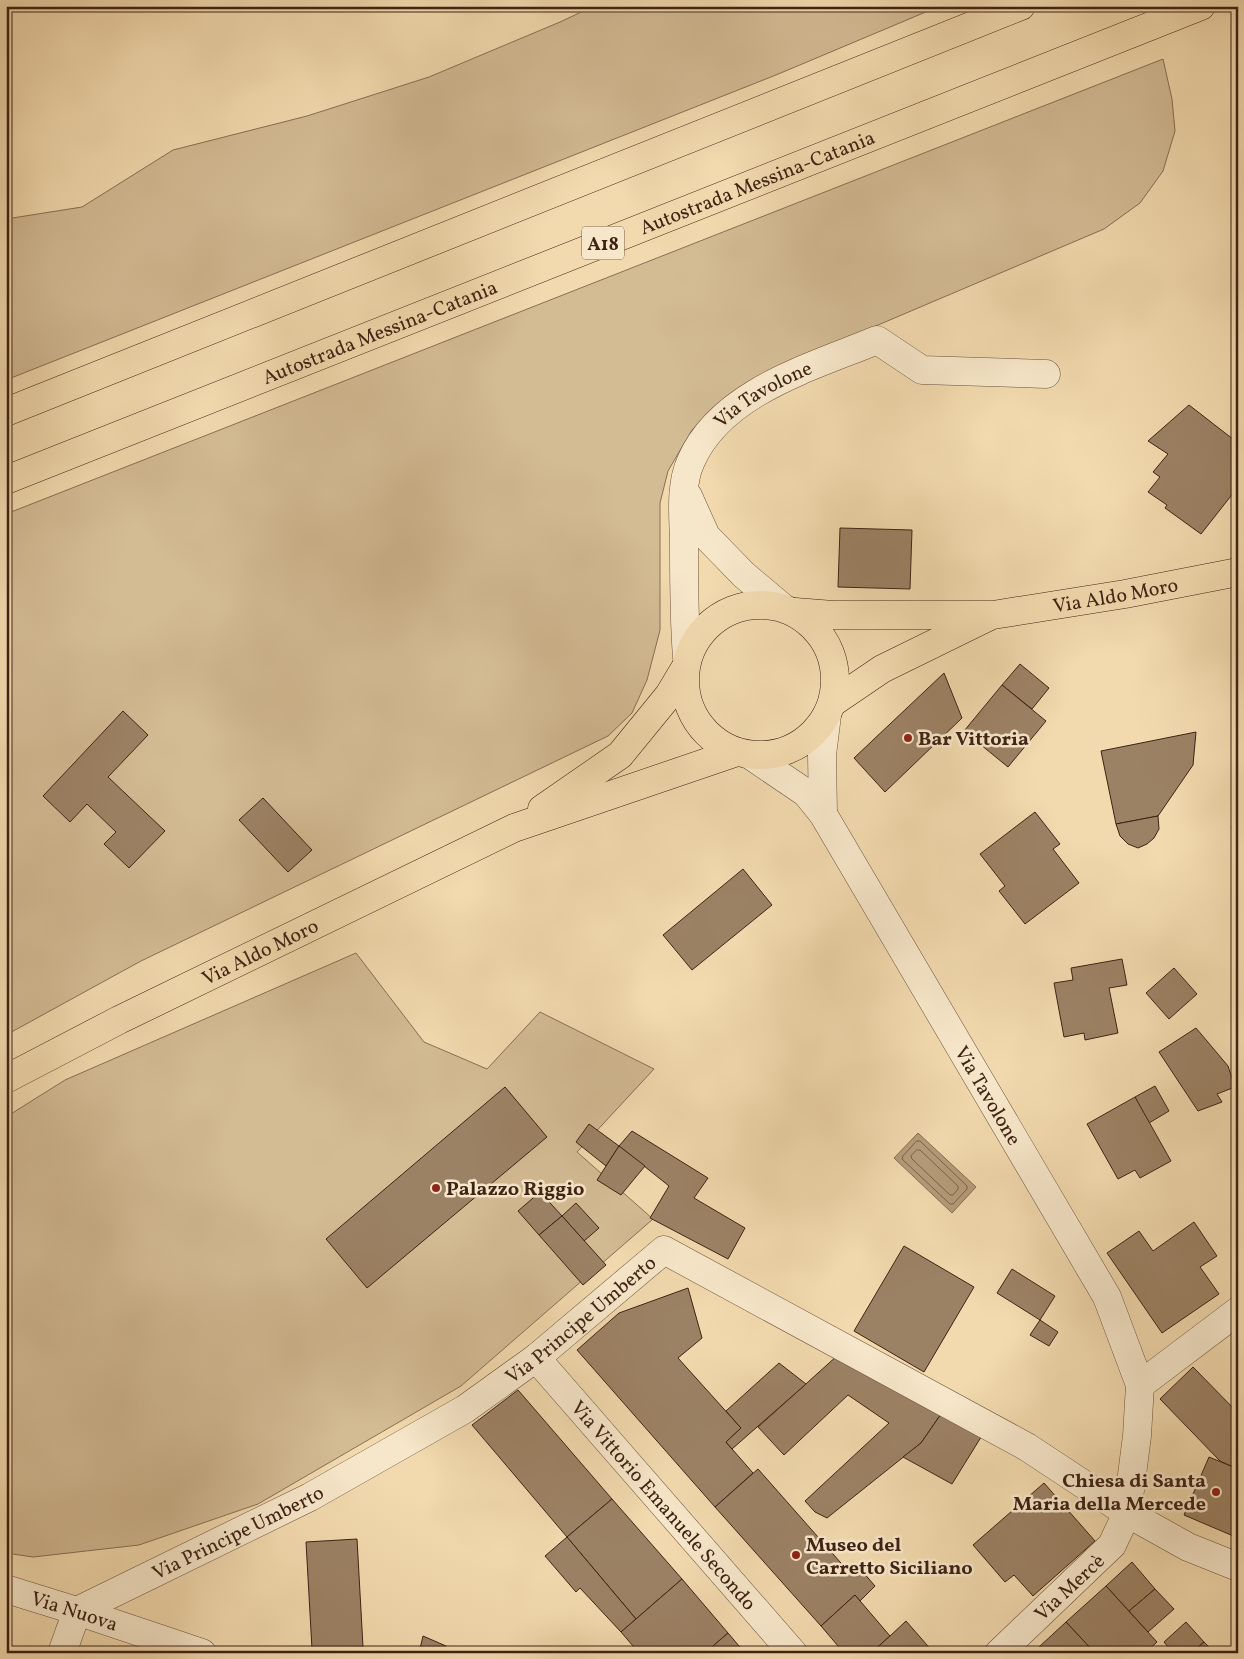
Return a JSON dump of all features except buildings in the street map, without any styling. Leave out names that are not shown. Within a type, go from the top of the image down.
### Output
[{"type":"main road","points":[[6,412],[1021,6]]},
{"type":"main road","name":"Autostrada Messina-Catania","points":[[6,480],[1201,6]]},
{"type":"main road","name":"Via Aldo Moro","points":[[993,615],[1125,594],[1238,572]]},
{"type":"main road","points":[[514,828],[620,755],[669,695],[701,631],[724,612],[753,604],[832,615],[993,615]]},
{"type":"main road","points":[[789,609],[816,628],[830,651],[836,677],[830,709]]},
{"type":"main road","points":[[514,828],[744,754],[773,754],[795,747],[813,734],[830,709],[882,669],[993,615]]},
{"type":"main road","points":[[686,663],[686,696],[696,720],[714,739],[744,754]]},
{"type":"main road","name":"Via Aldo Moro","points":[[6,1079],[118,1020],[514,828]]},
{"type":"street","name":"Via Tavolone","points":[[686,663],[684,625],[684,486],[690,461],[706,436],[731,410],[770,385],[877,340],[922,370],[1046,374]]},
{"type":"street","points":[[684,486],[706,536],[744,575],[789,609]]},
{"type":"street","points":[[822,814],[822,755],[830,709]]},
{"type":"street","name":"Via Tavolone","points":[[744,754],[806,793],[822,814],[1107,1297],[1140,1385]]},
{"type":"street","name":"Via Principe Umberto","points":[[77,1611],[310,1498],[465,1409],[536,1358],[664,1250],[1027,1447],[1127,1513],[1188,1548],[1238,1567]]},
{"type":"street","points":[[1140,1385],[1238,1311]]},
{"type":"street","name":"Via Vittorio Emanuele Secondo","points":[[536,1358],[794,1653]]},
{"type":"street","name":"Via Mercè","points":[[999,1653],[1112,1545],[1127,1513],[1137,1436],[1140,1385]]},
{"type":"street","name":"Via Nuova","points":[[6,1590],[77,1611],[202,1653]]},
{"type":"street","points":[[62,1653],[77,1611]]},
{"type":"shaded area","points":[[594,6],[940,6],[776,75],[6,380],[6,219],[82,207],[173,150],[307,116],[429,77]]},
{"type":"shaded area","points":[[1163,59],[1172,99],[1175,131],[1163,171],[1140,203],[1104,229],[765,373],[725,398],[692,430],[668,471],[660,503],[660,630],[647,680],[632,713],[608,736],[141,961],[6,1035],[6,514]]},
{"type":"shaded area","points":[[356,953],[424,1042],[487,1069],[540,1012],[654,1069],[577,1152],[653,1219],[461,1386],[258,1504],[139,1545],[33,1557],[6,1553],[6,1117],[65,1080]]},
{"type":"water","points":[[918,1133],[976,1187],[952,1213],[894,1158]]},
{"type":"place","name":"Bar Vittoria","points":[[908,738]]},
{"type":"place","name":"Palazzo Riggio","points":[[436,1188]]},
{"type":"place","name":"Chiesa di Santa Maria della Mercede","points":[[1216,1492]]},
{"type":"place","name":"Museo del Carretto Siciliano","points":[[796,1555]]}]
